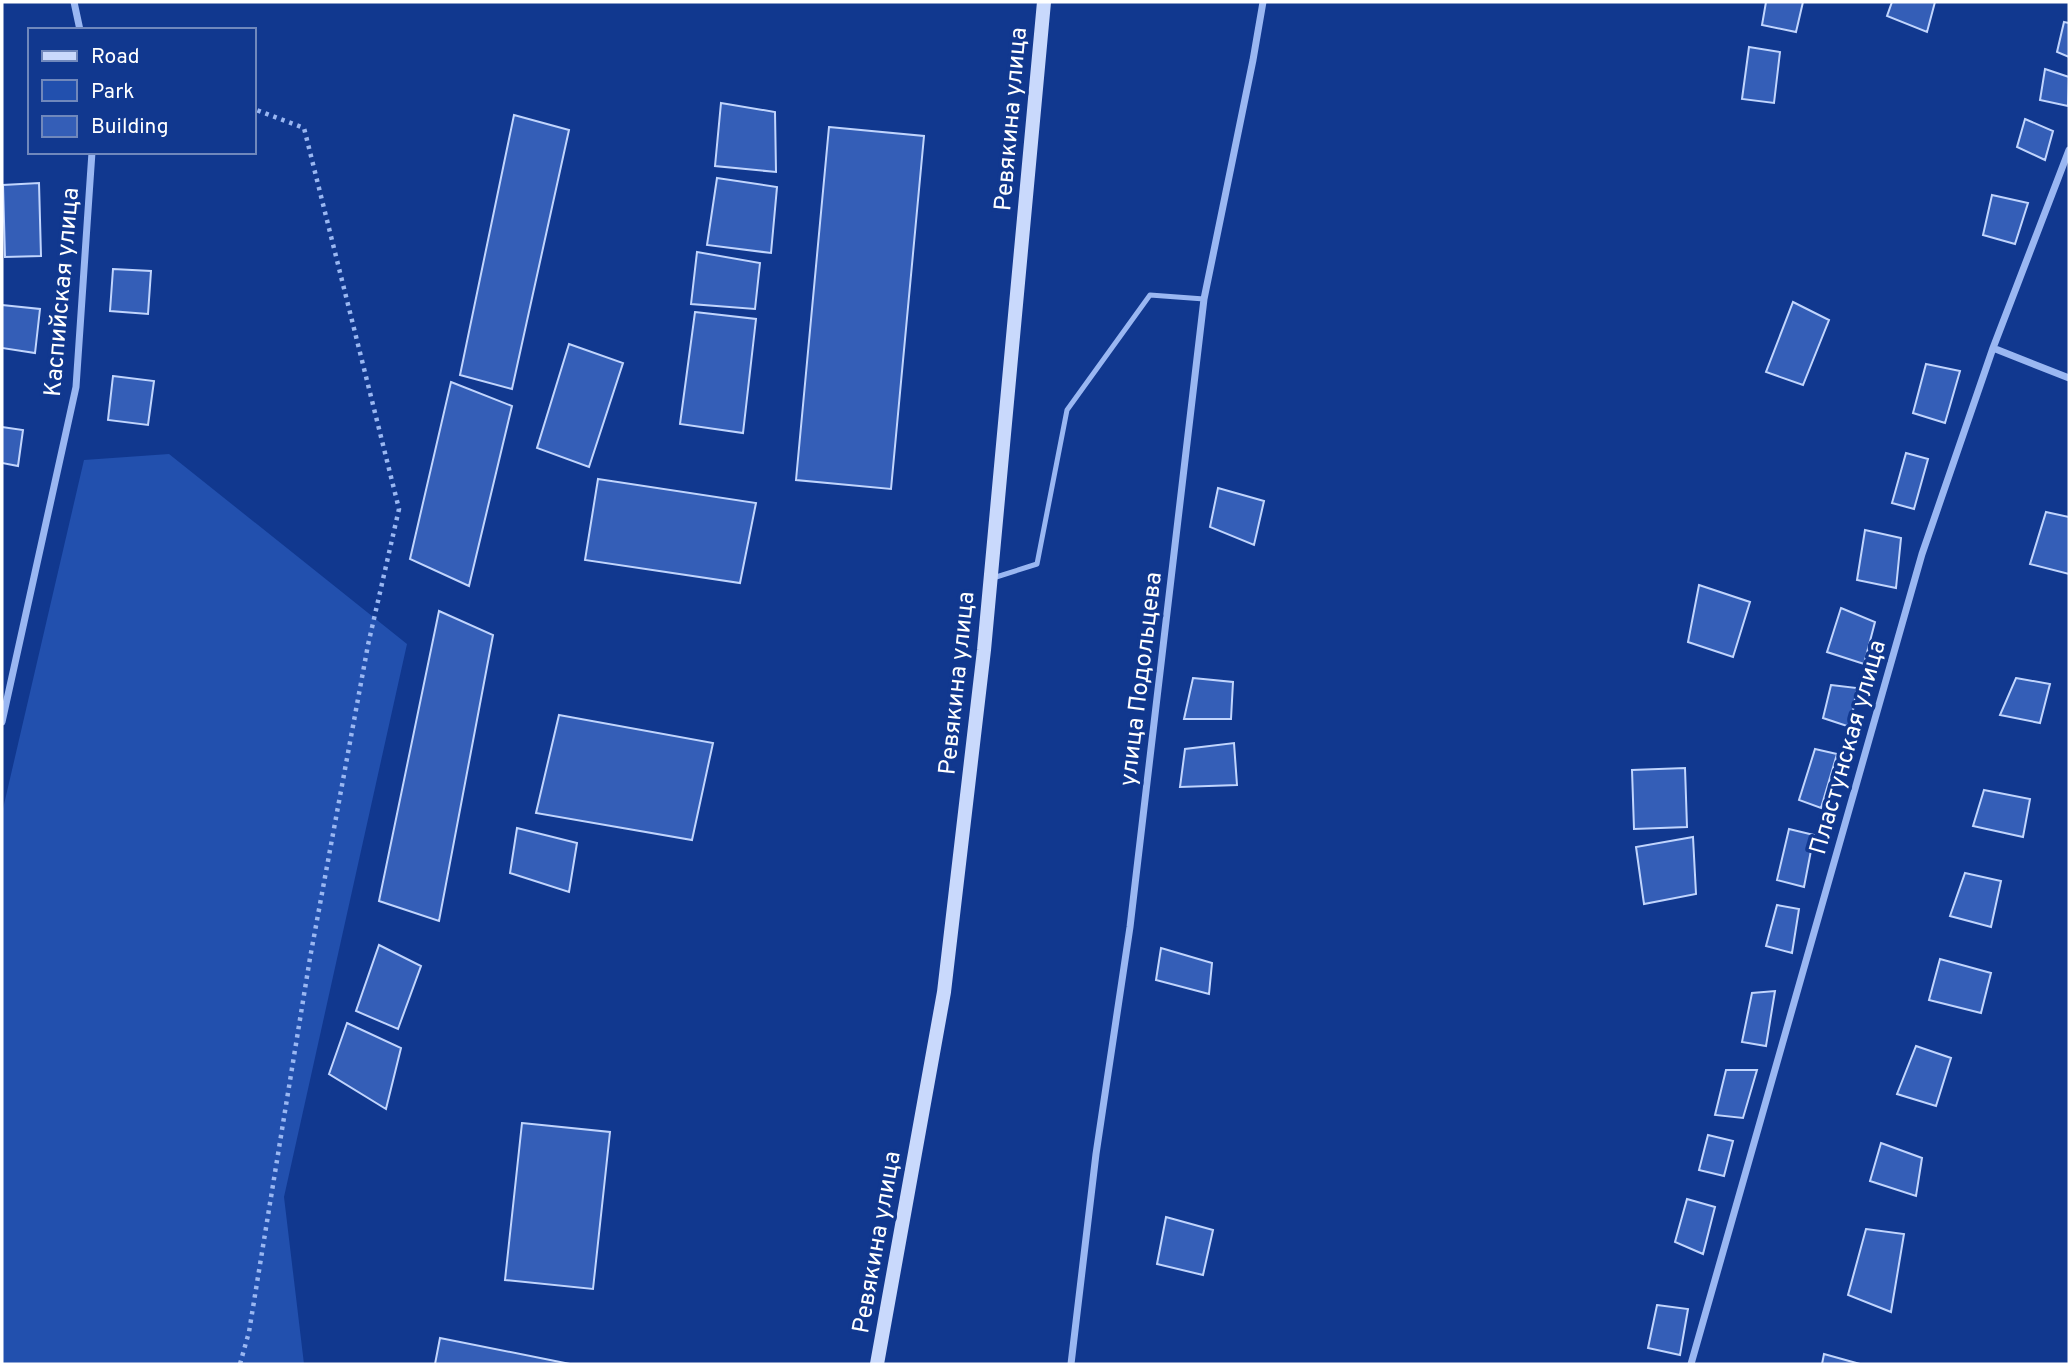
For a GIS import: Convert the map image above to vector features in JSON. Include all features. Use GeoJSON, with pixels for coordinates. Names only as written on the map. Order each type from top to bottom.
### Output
{"type":"FeatureCollection","features":[{"type":"Feature","properties":{"kind":"main road","name":"Ревякина улица"},"geometry":{"type":"LineString","coordinates":[[877,1364],[944,992],[990,579],[1044,2]]}},
{"type":"Feature","properties":{"kind":"street"},"geometry":{"type":"LineString","coordinates":[[74,2],[80,28]]}},
{"type":"Feature","properties":{"kind":"street","name":"улица Подольцева"},"geometry":{"type":"LineString","coordinates":[[1071,1364],[1096,1154],[1130,927],[1204,299],[1263,2]]}},
{"type":"Feature","properties":{"kind":"street","name":"Пластунская улица"},"geometry":{"type":"LineString","coordinates":[[1691,1364],[1922,554],[1993,348],[2069,150]]}},
{"type":"Feature","properties":{"kind":"street","name":"Каспийская улица"},"geometry":{"type":"LineString","coordinates":[[2,722],[76,387],[92,154]]}},
{"type":"Feature","properties":{"kind":"street"},"geometry":{"type":"LineString","coordinates":[[1993,348],[2069,378]]}},
{"type":"Feature","properties":{"kind":"lane"},"geometry":{"type":"LineString","coordinates":[[990,579],[1037,564],[1067,410],[1150,295],[1204,299]]}},
{"type":"Feature","properties":{"kind":"path"},"geometry":{"type":"LineString","coordinates":[[240,1364],[249,1332],[310,958],[365,659],[399,509],[304,128],[256,110]]}},
{"type":"Feature","properties":{"kind":"green space"},"geometry":{"type":"Polygon","coordinates":[[[169,454],[407,644],[284,1197],[304,1364],[2,1364],[2,813],[84,460],[169,454]]]}},
{"type":"Feature","properties":{"kind":"building"},"geometry":{"type":"Polygon","coordinates":[[[1766,2],[1803,2],[1796,32],[1762,25],[1766,2]]]}},
{"type":"Feature","properties":{"kind":"building"},"geometry":{"type":"Polygon","coordinates":[[[1892,2],[1935,2],[1927,32],[1887,16],[1892,2]]]}},
{"type":"Feature","properties":{"kind":"building"},"geometry":{"type":"Polygon","coordinates":[[[2064,22],[2069,23],[2069,57],[2057,52],[2064,22]]]}},
{"type":"Feature","properties":{"kind":"building"},"geometry":{"type":"Polygon","coordinates":[[[1749,47],[1780,52],[1774,103],[1742,99],[1749,47]]]}},
{"type":"Feature","properties":{"kind":"building"},"geometry":{"type":"Polygon","coordinates":[[[2045,69],[2069,77],[2068,106],[2040,100],[2045,69]]]}},
{"type":"Feature","properties":{"kind":"building"},"geometry":{"type":"Polygon","coordinates":[[[721,103],[775,112],[776,172],[715,166],[721,103]]]}},
{"type":"Feature","properties":{"kind":"building"},"geometry":{"type":"Polygon","coordinates":[[[514,115],[569,130],[512,389],[460,375],[514,115]]]}},
{"type":"Feature","properties":{"kind":"building"},"geometry":{"type":"Polygon","coordinates":[[[2025,119],[2053,131],[2045,160],[2017,147],[2025,119]]]}},
{"type":"Feature","properties":{"kind":"building"},"geometry":{"type":"Polygon","coordinates":[[[829,127],[924,136],[891,489],[796,480],[829,127]]]}},
{"type":"Feature","properties":{"kind":"building"},"geometry":{"type":"Polygon","coordinates":[[[717,178],[777,187],[771,253],[707,245],[717,178]]]}},
{"type":"Feature","properties":{"kind":"building"},"geometry":{"type":"Polygon","coordinates":[[[39,183],[41,256],[5,257],[3,185],[39,183]]]}},
{"type":"Feature","properties":{"kind":"building"},"geometry":{"type":"Polygon","coordinates":[[[1992,195],[2028,203],[2015,244],[1983,235],[1992,195]]]}},
{"type":"Feature","properties":{"kind":"building"},"geometry":{"type":"Polygon","coordinates":[[[697,252],[760,263],[755,309],[691,304],[697,252]]]}},
{"type":"Feature","properties":{"kind":"building"},"geometry":{"type":"Polygon","coordinates":[[[113,269],[151,271],[148,314],[110,311],[113,269]]]}},
{"type":"Feature","properties":{"kind":"building"},"geometry":{"type":"Polygon","coordinates":[[[1793,302],[1829,320],[1803,385],[1766,372],[1793,302]]]}},
{"type":"Feature","properties":{"kind":"building"},"geometry":{"type":"Polygon","coordinates":[[[2,305],[40,309],[35,353],[2,348],[2,305]]]}},
{"type":"Feature","properties":{"kind":"building"},"geometry":{"type":"Polygon","coordinates":[[[695,312],[756,319],[743,433],[680,424],[695,312]]]}},
{"type":"Feature","properties":{"kind":"building"},"geometry":{"type":"Polygon","coordinates":[[[569,344],[623,363],[589,467],[537,448],[569,344]]]}},
{"type":"Feature","properties":{"kind":"building"},"geometry":{"type":"Polygon","coordinates":[[[1926,364],[1960,371],[1945,423],[1913,413],[1926,364]]]}},
{"type":"Feature","properties":{"kind":"building"},"geometry":{"type":"Polygon","coordinates":[[[113,376],[154,381],[148,425],[108,420],[113,376]]]}},
{"type":"Feature","properties":{"kind":"building"},"geometry":{"type":"Polygon","coordinates":[[[451,382],[512,406],[469,586],[410,559],[451,382]]]}},
{"type":"Feature","properties":{"kind":"building"},"geometry":{"type":"Polygon","coordinates":[[[2,427],[23,430],[18,466],[2,463],[2,427]]]}},
{"type":"Feature","properties":{"kind":"building"},"geometry":{"type":"Polygon","coordinates":[[[1906,453],[1928,459],[1914,509],[1892,503],[1906,453]]]}},
{"type":"Feature","properties":{"kind":"building"},"geometry":{"type":"Polygon","coordinates":[[[598,479],[756,503],[740,583],[585,560],[598,479]]]}},
{"type":"Feature","properties":{"kind":"building"},"geometry":{"type":"Polygon","coordinates":[[[1218,488],[1264,501],[1254,545],[1210,527],[1218,488]]]}},
{"type":"Feature","properties":{"kind":"building"},"geometry":{"type":"Polygon","coordinates":[[[2046,512],[2069,517],[2069,574],[2030,564],[2046,512]]]}},
{"type":"Feature","properties":{"kind":"building"},"geometry":{"type":"Polygon","coordinates":[[[1865,530],[1901,538],[1896,588],[1857,580],[1865,530]]]}},
{"type":"Feature","properties":{"kind":"building"},"geometry":{"type":"Polygon","coordinates":[[[1699,585],[1750,602],[1733,657],[1688,642],[1699,585]]]}},
{"type":"Feature","properties":{"kind":"building"},"geometry":{"type":"Polygon","coordinates":[[[1841,608],[1875,622],[1864,664],[1827,652],[1841,608]]]}},
{"type":"Feature","properties":{"kind":"building"},"geometry":{"type":"Polygon","coordinates":[[[439,611],[493,635],[439,921],[379,901],[439,611]]]}},
{"type":"Feature","properties":{"kind":"building"},"geometry":{"type":"Polygon","coordinates":[[[1193,678],[1233,682],[1231,719],[1184,719],[1193,678]]]}},
{"type":"Feature","properties":{"kind":"building"},"geometry":{"type":"Polygon","coordinates":[[[2016,678],[2050,684],[2040,723],[2000,715],[2016,678]]]}},
{"type":"Feature","properties":{"kind":"building"},"geometry":{"type":"Polygon","coordinates":[[[1831,685],[1857,688],[1850,727],[1823,718],[1831,685]]]}},
{"type":"Feature","properties":{"kind":"building"},"geometry":{"type":"Polygon","coordinates":[[[559,715],[713,743],[692,840],[536,813],[559,715]]]}},
{"type":"Feature","properties":{"kind":"building"},"geometry":{"type":"Polygon","coordinates":[[[1234,743],[1237,785],[1180,787],[1185,749],[1234,743]]]}},
{"type":"Feature","properties":{"kind":"building"},"geometry":{"type":"Polygon","coordinates":[[[1815,749],[1837,754],[1821,808],[1799,800],[1815,749]]]}},
{"type":"Feature","properties":{"kind":"building"},"geometry":{"type":"Polygon","coordinates":[[[1685,768],[1687,827],[1634,829],[1632,770],[1685,768]]]}},
{"type":"Feature","properties":{"kind":"building"},"geometry":{"type":"Polygon","coordinates":[[[1984,790],[2030,799],[2023,837],[1973,826],[1984,790]]]}},
{"type":"Feature","properties":{"kind":"building"},"geometry":{"type":"Polygon","coordinates":[[[517,828],[577,843],[569,892],[510,873],[517,828]]]}},
{"type":"Feature","properties":{"kind":"building"},"geometry":{"type":"Polygon","coordinates":[[[1789,829],[1814,835],[1804,887],[1777,880],[1789,829]]]}},
{"type":"Feature","properties":{"kind":"building"},"geometry":{"type":"Polygon","coordinates":[[[1693,837],[1696,894],[1644,904],[1636,847],[1693,837]]]}},
{"type":"Feature","properties":{"kind":"building"},"geometry":{"type":"Polygon","coordinates":[[[1965,873],[2001,881],[1991,927],[1950,916],[1965,873]]]}},
{"type":"Feature","properties":{"kind":"building"},"geometry":{"type":"Polygon","coordinates":[[[1777,905],[1799,909],[1792,953],[1766,946],[1777,905]]]}},
{"type":"Feature","properties":{"kind":"building"},"geometry":{"type":"Polygon","coordinates":[[[379,945],[421,966],[398,1029],[356,1011],[379,945]]]}},
{"type":"Feature","properties":{"kind":"building"},"geometry":{"type":"Polygon","coordinates":[[[1161,948],[1212,963],[1209,994],[1156,980],[1161,948]]]}},
{"type":"Feature","properties":{"kind":"building"},"geometry":{"type":"Polygon","coordinates":[[[1940,959],[1991,973],[1981,1013],[1929,1000],[1940,959]]]}},
{"type":"Feature","properties":{"kind":"building"},"geometry":{"type":"Polygon","coordinates":[[[1775,991],[1766,1046],[1742,1042],[1752,993],[1775,991]]]}},
{"type":"Feature","properties":{"kind":"building"},"geometry":{"type":"Polygon","coordinates":[[[347,1023],[401,1048],[386,1109],[329,1074],[347,1023]]]}},
{"type":"Feature","properties":{"kind":"building"},"geometry":{"type":"Polygon","coordinates":[[[1916,1046],[1951,1058],[1936,1106],[1897,1094],[1916,1046]]]}},
{"type":"Feature","properties":{"kind":"building"},"geometry":{"type":"Polygon","coordinates":[[[1726,1070],[1757,1070],[1743,1118],[1715,1115],[1726,1070]]]}},
{"type":"Feature","properties":{"kind":"building"},"geometry":{"type":"Polygon","coordinates":[[[522,1123],[610,1132],[593,1289],[505,1280],[522,1123]]]}},
{"type":"Feature","properties":{"kind":"building"},"geometry":{"type":"Polygon","coordinates":[[[1708,1135],[1733,1141],[1724,1176],[1699,1170],[1708,1135]]]}},
{"type":"Feature","properties":{"kind":"building"},"geometry":{"type":"Polygon","coordinates":[[[1881,1143],[1922,1158],[1916,1196],[1870,1181],[1881,1143]]]}},
{"type":"Feature","properties":{"kind":"building"},"geometry":{"type":"Polygon","coordinates":[[[1687,1199],[1715,1207],[1703,1254],[1675,1242],[1687,1199]]]}},
{"type":"Feature","properties":{"kind":"building"},"geometry":{"type":"Polygon","coordinates":[[[1166,1217],[1213,1230],[1203,1275],[1157,1264],[1166,1217]]]}},
{"type":"Feature","properties":{"kind":"building"},"geometry":{"type":"Polygon","coordinates":[[[1866,1229],[1904,1234],[1891,1312],[1848,1295],[1866,1229]]]}},
{"type":"Feature","properties":{"kind":"building"},"geometry":{"type":"Polygon","coordinates":[[[1657,1305],[1688,1309],[1680,1355],[1648,1348],[1657,1305]]]}},
{"type":"Feature","properties":{"kind":"building"},"geometry":{"type":"Polygon","coordinates":[[[440,1338],[570,1364],[435,1364],[440,1338]]]}},
{"type":"Feature","properties":{"kind":"building"},"geometry":{"type":"Polygon","coordinates":[[[1824,1354],[1860,1364],[1822,1364],[1824,1354]]]}}]}
